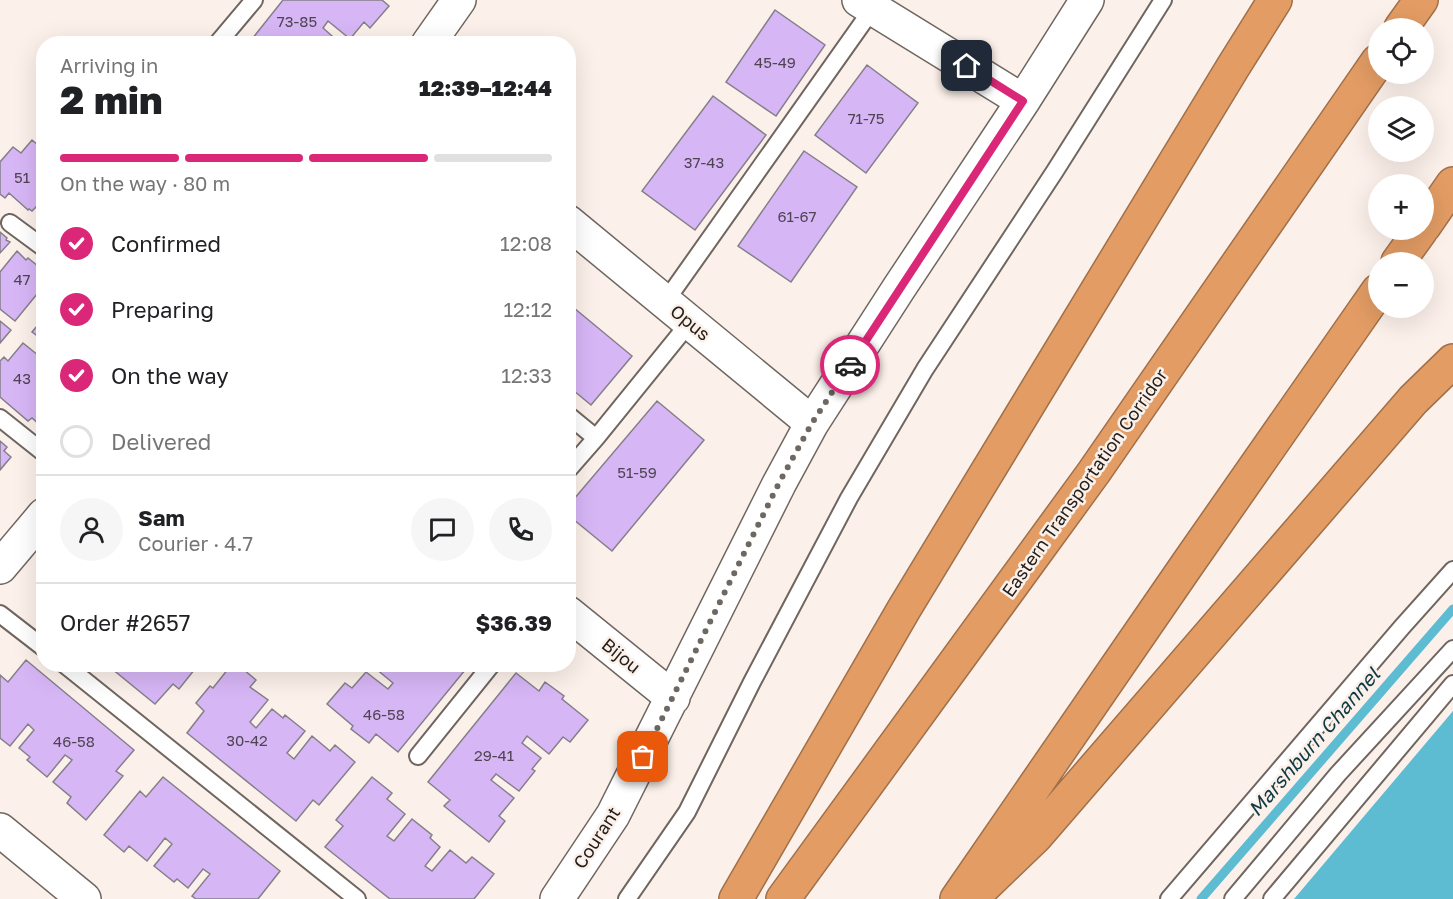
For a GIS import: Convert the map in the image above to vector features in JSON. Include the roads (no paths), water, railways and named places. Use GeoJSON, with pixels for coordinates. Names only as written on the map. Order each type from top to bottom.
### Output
{"type":"FeatureCollection","features":[{"type":"Feature","properties":{"kind":"highway"},"geometry":{"type":"LineString","coordinates":[[736,899],[904,609],[1275,0]]}},
{"type":"Feature","properties":{"kind":"highway"},"geometry":{"type":"LineString","coordinates":[[1408,18],[1420,0]]}},
{"type":"Feature","properties":{"kind":"highway","name":"Eastern Transportation Corridor"},"geometry":{"type":"LineString","coordinates":[[783,899],[1095,472],[1368,76]]}},
{"type":"Feature","properties":{"kind":"highway"},"geometry":{"type":"LineString","coordinates":[[1434,211],[1453,184]]}},
{"type":"Feature","properties":{"kind":"highway"},"geometry":{"type":"LineString","coordinates":[[957,899],[1368,305]]}},
{"type":"Feature","properties":{"kind":"highway"},"geometry":{"type":"LineString","coordinates":[[971,899],[1036,836],[1413,400],[1453,361]]}},
{"type":"Feature","properties":{"kind":"street"},"geometry":{"type":"LineString","coordinates":[[434,36],[459,0]]}},
{"type":"Feature","properties":{"kind":"street","name":"Courant"},"geometry":{"type":"LineString","coordinates":[[557,899],[613,815],[779,483],[812,423],[1087,0]]}},
{"type":"Feature","properties":{"kind":"street"},"geometry":{"type":"LineString","coordinates":[[870,3],[1023,101]]}},
{"type":"Feature","properties":{"kind":"street","name":"Opus"},"geometry":{"type":"LineString","coordinates":[[576,229],[812,423]]}},
{"type":"Feature","properties":{"kind":"street"},"geometry":{"type":"LineString","coordinates":[[0,567],[36,524]]}},
{"type":"Feature","properties":{"kind":"street","name":"Bijou"},"geometry":{"type":"LineString","coordinates":[[576,619],[673,698]]}},
{"type":"Feature","properties":{"kind":"street"},"geometry":{"type":"LineString","coordinates":[[0,830],[84,899]]}},
{"type":"Feature","properties":{"kind":"lane"},"geometry":{"type":"LineString","coordinates":[[224,36],[254,0]]}},
{"type":"Feature","properties":{"kind":"lane"},"geometry":{"type":"LineString","coordinates":[[627,899],[687,812],[752,682],[849,498],[919,379],[1163,0]]}},
{"type":"Feature","properties":{"kind":"lane"},"geometry":{"type":"LineString","coordinates":[[665,302],[870,3]]}},
{"type":"Feature","properties":{"kind":"lane"},"geometry":{"type":"LineString","coordinates":[[10,223],[36,242]]}},
{"type":"Feature","properties":{"kind":"lane"},"geometry":{"type":"LineString","coordinates":[[576,461],[690,322]]}},
{"type":"Feature","properties":{"kind":"lane"},"geometry":{"type":"LineString","coordinates":[[0,418],[36,447]]}},
{"type":"Feature","properties":{"kind":"lane"},"geometry":{"type":"LineString","coordinates":[[576,422],[596,438]]}},
{"type":"Feature","properties":{"kind":"lane"},"geometry":{"type":"LineString","coordinates":[[1169,899],[1453,570]]}},
{"type":"Feature","properties":{"kind":"lane"},"geometry":{"type":"LineString","coordinates":[[0,614],[36,642]]}},
{"type":"Feature","properties":{"kind":"lane"},"geometry":{"type":"LineString","coordinates":[[1233,899],[1338,774],[1453,649]]}},
{"type":"Feature","properties":{"kind":"lane"},"geometry":{"type":"LineString","coordinates":[[74,672],[357,899]]}},
{"type":"Feature","properties":{"kind":"lane"},"geometry":{"type":"LineString","coordinates":[[418,756],[486,672]]}},
{"type":"Feature","properties":{"kind":"lane"},"geometry":{"type":"LineString","coordinates":[[1272,899],[1453,684]]}},
{"type":"Feature","properties":{"kind":"water"},"geometry":{"type":"Polygon","coordinates":[[[1453,711],[1453,899],[1294,899],[1453,711]]]}},
{"type":"Feature","properties":{"kind":"waterway","name":"Marshburn Channel"},"geometry":{"type":"LineString","coordinates":[[1201,899],[1453,609]]}}]}
